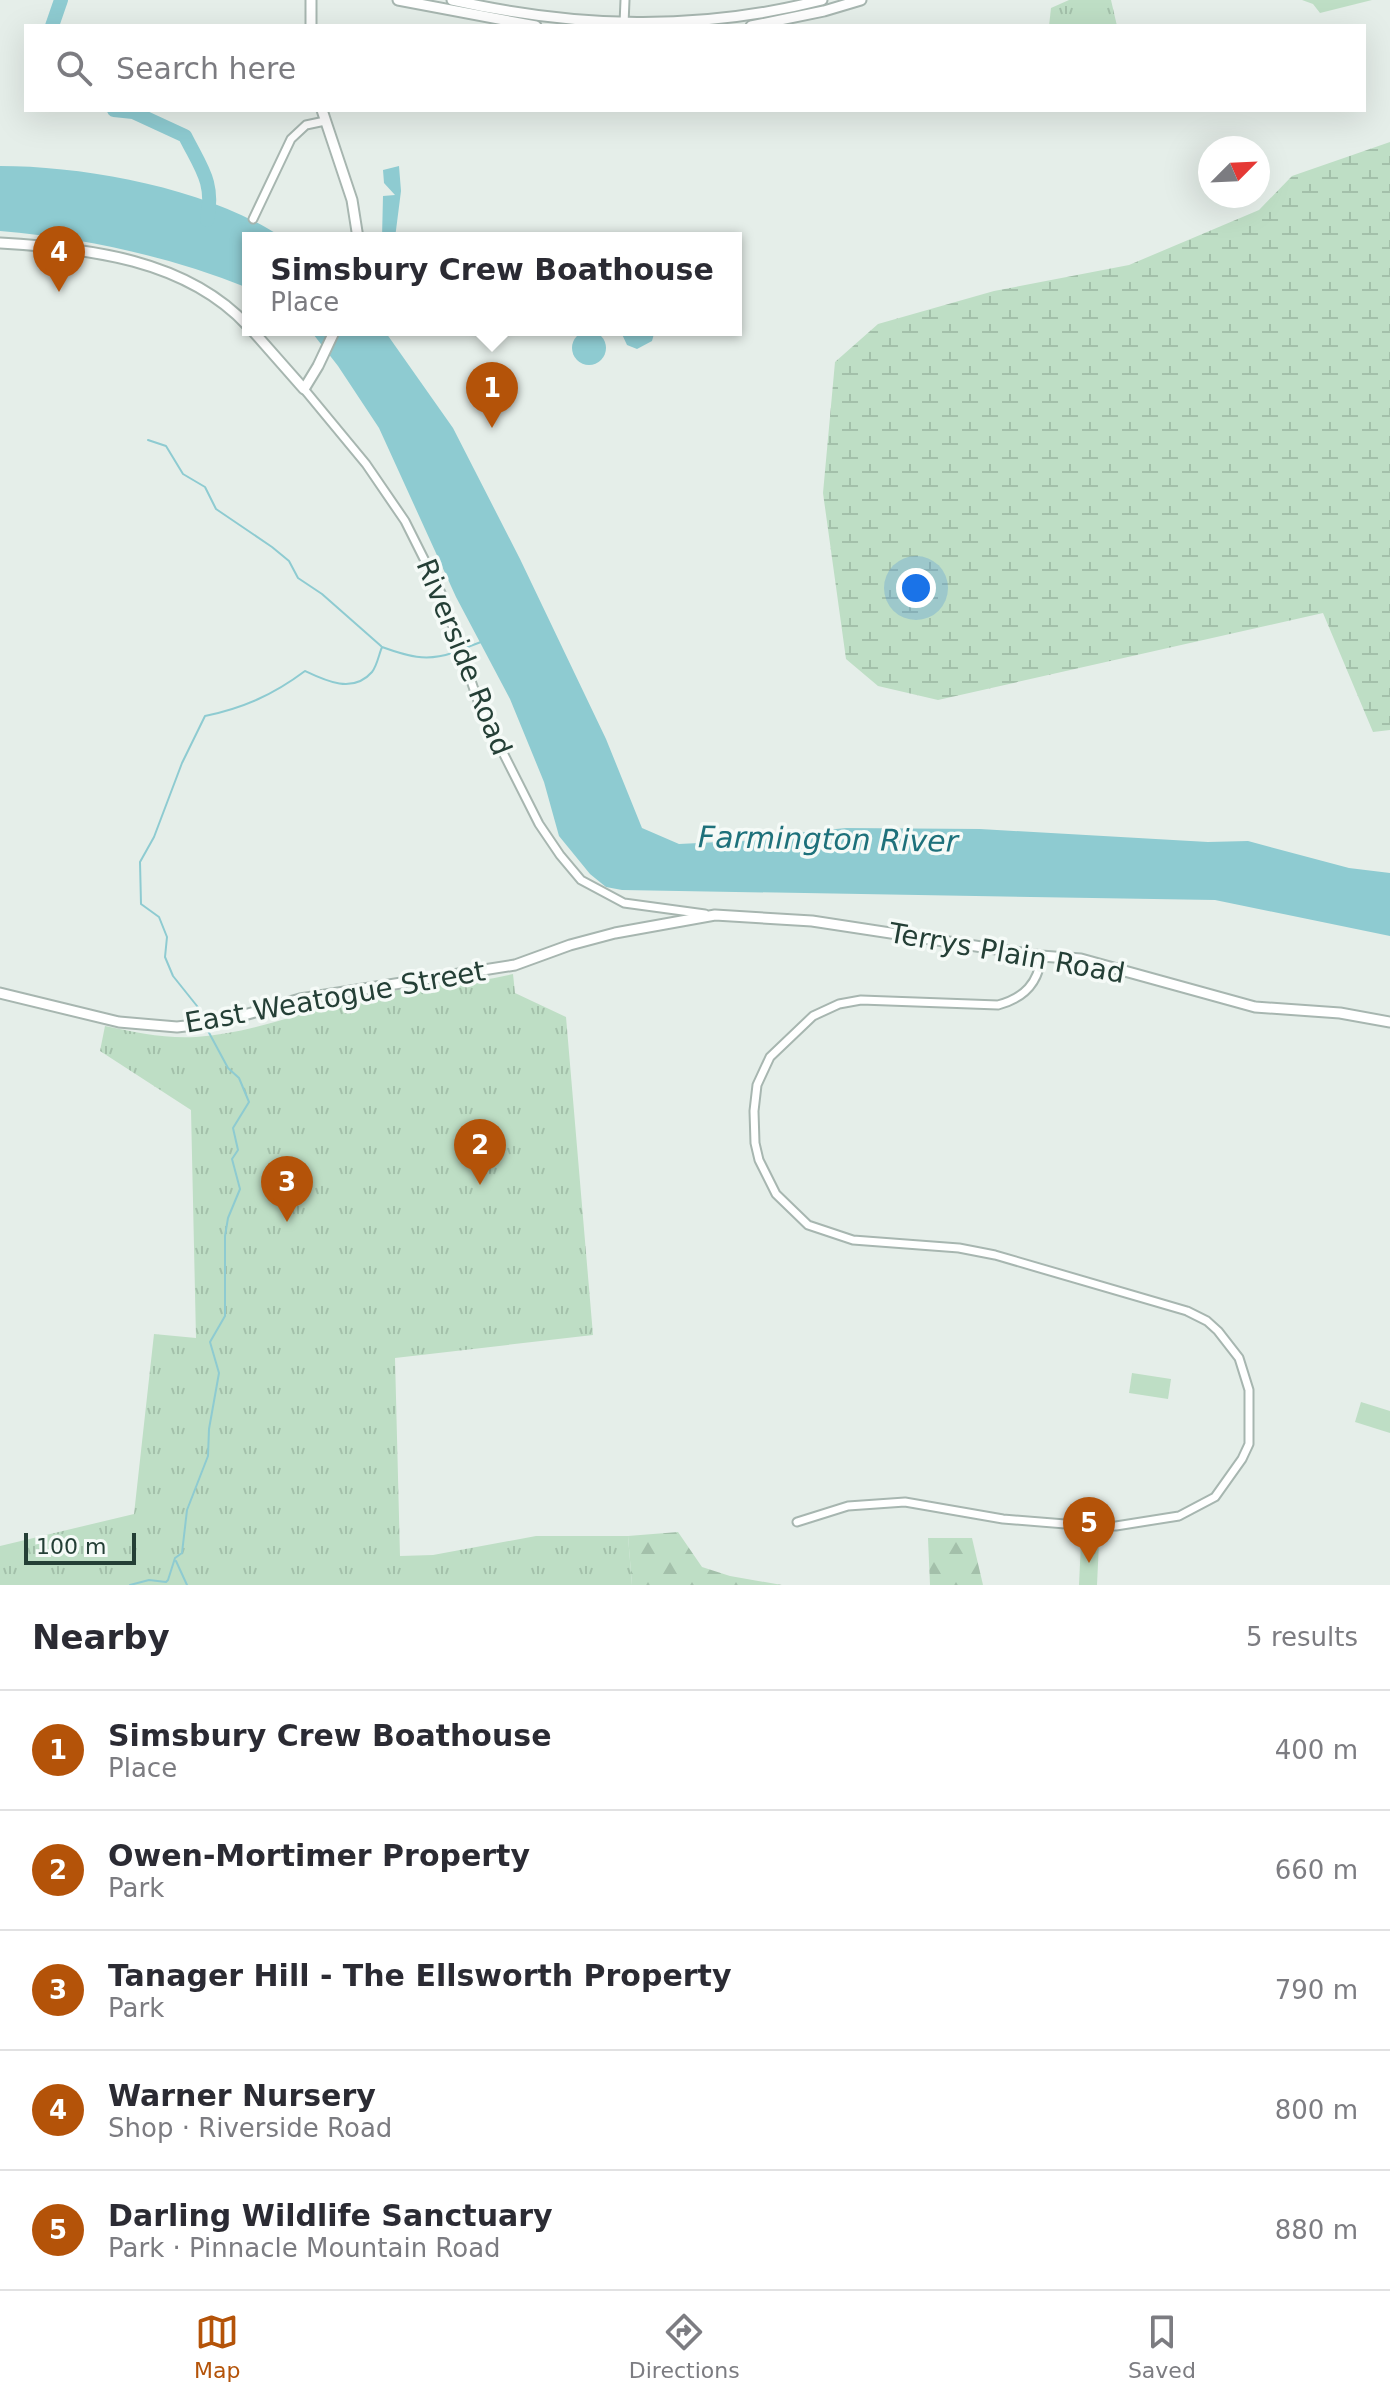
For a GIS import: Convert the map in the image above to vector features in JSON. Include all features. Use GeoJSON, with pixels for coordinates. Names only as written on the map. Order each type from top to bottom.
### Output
{"type":"FeatureCollection","features":[{"type":"Feature","properties":{"kind":"street"},"geometry":{"type":"LineString","coordinates":[[311,0],[311,24]]}},
{"type":"Feature","properties":{"kind":"street"},"geometry":{"type":"LineString","coordinates":[[398,0],[525,24]]}},
{"type":"Feature","properties":{"kind":"street"},"geometry":{"type":"LineString","coordinates":[[452,0],[533,16],[624,24],[715,19],[861,0]]}},
{"type":"Feature","properties":{"kind":"street"},"geometry":{"type":"LineString","coordinates":[[624,24],[625,0]]}},
{"type":"Feature","properties":{"kind":"street"},"geometry":{"type":"LineString","coordinates":[[756,24],[822,0]]}},
{"type":"Feature","properties":{"kind":"street"},"geometry":{"type":"LineString","coordinates":[[323,112],[352,200],[357,232]]}},
{"type":"Feature","properties":{"kind":"street"},"geometry":{"type":"LineString","coordinates":[[253,219],[291,139],[306,125],[325,121]]}},
{"type":"Feature","properties":{"kind":"street","name":"Riverside Road"},"geometry":{"type":"LineString","coordinates":[[0,243],[101,254],[159,269],[204,289],[242,320]]}},
{"type":"Feature","properties":{"kind":"street","name":"Riverside Road"},"geometry":{"type":"LineString","coordinates":[[257,336],[366,464],[405,521],[441,593],[480,707],[539,824],[560,855],[581,880],[624,903],[715,915]]}},
{"type":"Feature","properties":{"kind":"street"},"geometry":{"type":"LineString","coordinates":[[304,389],[332,336]]}},
{"type":"Feature","properties":{"kind":"street","name":"Terrys Plain Road"},"geometry":{"type":"LineString","coordinates":[[715,915],[812,921],[1041,956],[1081,959],[1255,1007],[1340,1013],[1390,1022]]}},
{"type":"Feature","properties":{"kind":"street","name":"East Weatogue Street"},"geometry":{"type":"LineString","coordinates":[[0,993],[119,1022],[177,1027],[220,1022],[300,999],[515,965],[615,933],[715,915]]}},
{"type":"Feature","properties":{"kind":"street"},"geometry":{"type":"LineString","coordinates":[[797,1522],[848,1506],[905,1502],[1003,1519],[1063,1525],[1116,1526],[1179,1516],[1215,1497],[1249,1444],[1250,1407],[1245,1372],[1231,1347],[1207,1321],[1168,1304],[995,1255],[959,1248],[853,1240],[808,1225],[776,1194],[759,1160],[754,1129],[757,1085],[770,1057],[813,1016],[839,1004],[861,1000],[998,1005],[1010,1002],[1031,987],[1038,977],[1041,956]]}},
{"type":"Feature","properties":{"kind":"green space"},"geometry":{"type":"Polygon","coordinates":[[[1069,0],[1111,0],[1117,24],[1049,24],[1051,8],[1069,0]]]}},
{"type":"Feature","properties":{"kind":"green space"},"geometry":{"type":"Polygon","coordinates":[[[1302,0],[1372,0],[1320,13],[1313,4],[1302,0]]]}},
{"type":"Feature","properties":{"kind":"green space"},"geometry":{"type":"Polygon","coordinates":[[[1390,142],[1390,730],[1373,732],[1323,613],[938,700],[878,686],[846,659],[823,493],[835,362],[878,324],[994,291],[1129,265],[1261,208],[1270,208],[1270,199],[1292,176],[1390,142]]]}},
{"type":"Feature","properties":{"kind":"green space"},"geometry":{"type":"Polygon","coordinates":[[[513,974],[515,993],[566,1017],[593,1335],[395,1358],[400,1556],[433,1555],[536,1536],[628,1536],[632,1585],[0,1585],[0,1546],[134,1514],[154,1334],[196,1338],[191,1110],[100,1051],[105,1026],[173,1037],[219,1035],[374,994],[513,974]]]}},
{"type":"Feature","properties":{"kind":"green space"},"geometry":{"type":"Polygon","coordinates":[[[1132,1373],[1171,1379],[1168,1399],[1129,1393],[1132,1373]]]}},
{"type":"Feature","properties":{"kind":"green space"},"geometry":{"type":"Polygon","coordinates":[[[1361,1402],[1390,1411],[1390,1433],[1355,1422],[1361,1402]]]}},
{"type":"Feature","properties":{"kind":"green space"},"geometry":{"type":"Polygon","coordinates":[[[678,1532],[702,1567],[730,1576],[782,1585],[632,1585],[628,1536],[678,1532]]]}},
{"type":"Feature","properties":{"kind":"green space"},"geometry":{"type":"Polygon","coordinates":[[[928,1538],[972,1538],[983,1585],[930,1585],[928,1538]]]}},
{"type":"Feature","properties":{"kind":"green space"},"geometry":{"type":"Polygon","coordinates":[[[1081,1541],[1099,1542],[1097,1585],[1079,1585],[1081,1541]]]}},
{"type":"Feature","properties":{"kind":"water"},"geometry":{"type":"Polygon","coordinates":[[[0,166],[71,170],[147,184],[220,206],[272,232],[242,232],[242,286],[126,250],[63,238],[0,231],[0,166]]]}},
{"type":"Feature","properties":{"kind":"water"},"geometry":{"type":"Polygon","coordinates":[[[399,166],[401,191],[396,232],[382,232],[383,196],[395,195],[384,183],[383,170],[399,166]]]}},
{"type":"Feature","properties":{"kind":"water","name":"Farmington River"},"geometry":{"type":"Polygon","coordinates":[[[315,336],[388,336],[453,428],[606,739],[642,828],[679,844],[760,840],[846,828],[980,829],[1208,842],[1248,841],[1349,868],[1390,873],[1390,936],[1215,900],[622,890],[606,887],[590,874],[559,836],[544,782],[510,699],[456,597],[379,428],[315,336]]]}},
{"type":"Feature","properties":{"kind":"water"},"geometry":{"type":"Polygon","coordinates":[[[577,336],[601,336],[605,341],[605,355],[596,364],[582,364],[573,355],[573,341],[577,336]]]}},
{"type":"Feature","properties":{"kind":"water"},"geometry":{"type":"Polygon","coordinates":[[[623,336],[653,336],[652,341],[637,349],[627,345],[623,336]]]}},
{"type":"Feature","properties":{"kind":"waterway"},"geometry":{"type":"LineString","coordinates":[[53,24],[61,0]]}},
{"type":"Feature","properties":{"kind":"waterway"},"geometry":{"type":"LineString","coordinates":[[133,112],[185,136],[208,186],[207,220]]}},
{"type":"Feature","properties":{"kind":"waterway"},"geometry":{"type":"LineString","coordinates":[[148,440],[166,446],[183,474],[205,487],[216,509],[289,561],[298,578],[322,594],[381,646]]}},
{"type":"Feature","properties":{"kind":"waterway"},"geometry":{"type":"LineString","coordinates":[[465,648],[481,642]]}},
{"type":"Feature","properties":{"kind":"waterway"},"geometry":{"type":"LineString","coordinates":[[203,1018],[201,1011],[173,976],[165,957],[167,937],[159,917],[141,904],[140,862],[154,837],[182,763],[205,716],[257,700],[305,671],[339,684],[356,683],[372,672],[382,647],[417,657],[452,653]]}},
{"type":"Feature","properties":{"kind":"waterway"},"geometry":{"type":"LineString","coordinates":[[130,1585],[149,1580],[168,1580],[175,1558],[182,1553],[187,1510],[208,1456],[209,1429],[219,1373],[210,1342],[225,1316],[225,1236],[228,1218],[240,1189],[232,1159],[238,1150],[233,1128],[249,1102],[239,1078],[228,1068],[207,1029]]}},
{"type":"Feature","properties":{"kind":"waterway"},"geometry":{"type":"LineString","coordinates":[[176,1561],[187,1585]]}},
{"type":"Feature","properties":{"kind":"place","name":"Warner Nursery"},"geometry":{"type":"Point","coordinates":[59,292]}},
{"type":"Feature","properties":{"kind":"place","name":"Simsbury Crew Boathouse"},"geometry":{"type":"Point","coordinates":[492,428]}},
{"type":"Feature","properties":{"kind":"place","name":"Owen-Mortimer Property"},"geometry":{"type":"Point","coordinates":[480,1185]}},
{"type":"Feature","properties":{"kind":"place","name":"Tanager Hill - The Ellsworth Property"},"geometry":{"type":"Point","coordinates":[287,1222]}},
{"type":"Feature","properties":{"kind":"place","name":"Darling Wildlife Sanctuary"},"geometry":{"type":"Point","coordinates":[1089,1563]}}]}
